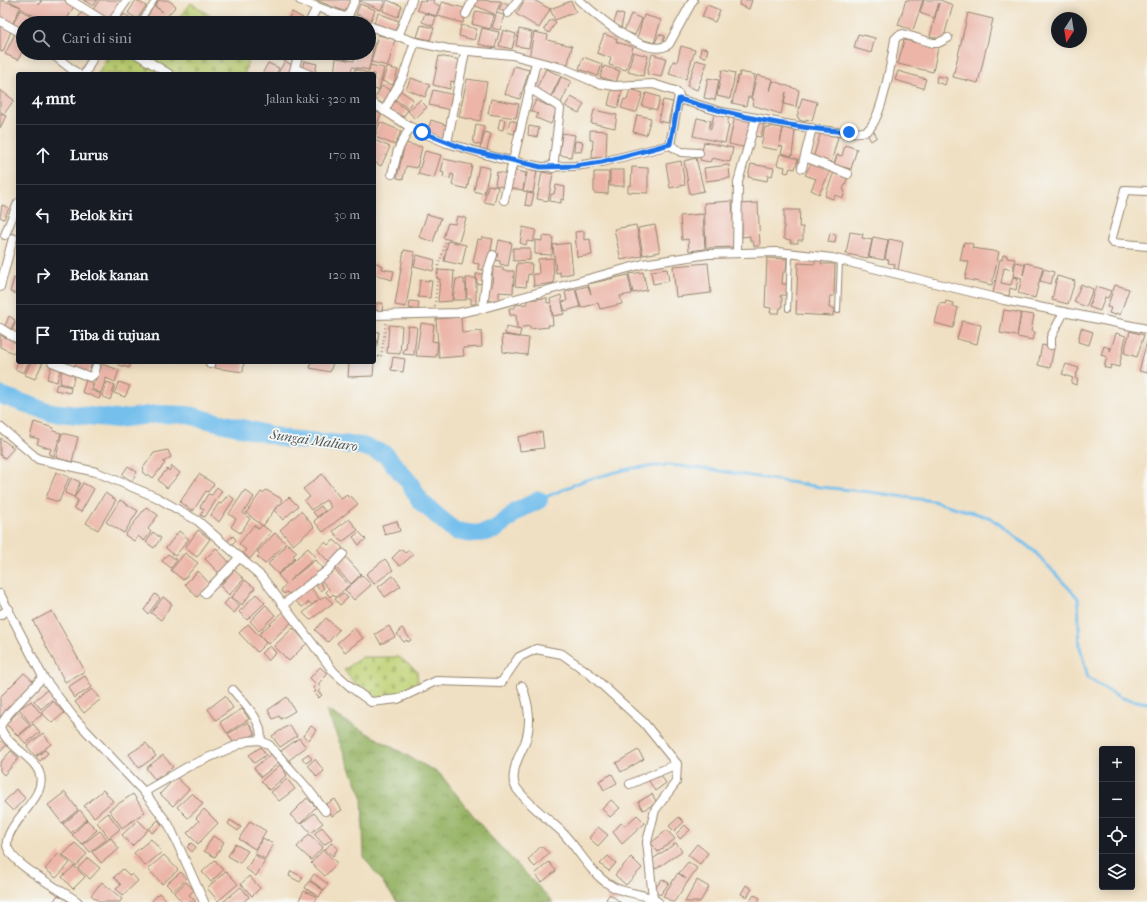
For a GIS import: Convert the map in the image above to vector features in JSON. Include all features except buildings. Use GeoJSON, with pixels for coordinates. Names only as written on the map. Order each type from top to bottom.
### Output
{"type":"FeatureCollection","features":[{"type":"Feature","properties":{"kind":"street"},"geometry":{"type":"LineString","coordinates":[[70,0],[96,16]]}},
{"type":"Feature","properties":{"kind":"street"},"geometry":{"type":"LineString","coordinates":[[116,16],[127,0]]}},
{"type":"Feature","properties":{"kind":"street"},"geometry":{"type":"LineString","coordinates":[[300,0],[342,16]]}},
{"type":"Feature","properties":{"kind":"street"},"geometry":{"type":"LineString","coordinates":[[348,16],[355,0]]}},
{"type":"Feature","properties":{"kind":"street"},"geometry":{"type":"LineString","coordinates":[[398,37],[412,0]]}},
{"type":"Feature","properties":{"kind":"street"},"geometry":{"type":"LineString","coordinates":[[466,14],[473,0]]}},
{"type":"Feature","properties":{"kind":"street"},"geometry":{"type":"LineString","coordinates":[[508,13],[518,0]]}},
{"type":"Feature","properties":{"kind":"street"},"geometry":{"type":"LineString","coordinates":[[579,0],[604,21],[645,46],[655,49],[664,48],[669,44],[693,0]]}},
{"type":"Feature","properties":{"kind":"street"},"geometry":{"type":"LineString","coordinates":[[312,16],[317,7]]}},
{"type":"Feature","properties":{"kind":"street"},"geometry":{"type":"LineString","coordinates":[[0,21],[16,30]]}},
{"type":"Feature","properties":{"kind":"street"},"geometry":{"type":"LineString","coordinates":[[376,29],[415,42],[466,52],[512,55],[562,68],[597,83],[615,86],[653,84],[668,88],[675,91],[679,95],[670,144]]}},
{"type":"Feature","properties":{"kind":"street"},"geometry":{"type":"LineString","coordinates":[[679,99],[722,112],[812,128],[860,133],[867,130],[872,125],[879,109],[895,39],[903,34],[933,43],[948,38]]}},
{"type":"Feature","properties":{"kind":"street"},"geometry":{"type":"LineString","coordinates":[[384,111],[403,77],[415,42]]}},
{"type":"Feature","properties":{"kind":"street"},"geometry":{"type":"LineString","coordinates":[[447,143],[466,52]]}},
{"type":"Feature","properties":{"kind":"street"},"geometry":{"type":"LineString","coordinates":[[60,60],[75,72]]}},
{"type":"Feature","properties":{"kind":"street"},"geometry":{"type":"LineString","coordinates":[[86,72],[92,60]]}},
{"type":"Feature","properties":{"kind":"street"},"geometry":{"type":"LineString","coordinates":[[146,60],[166,72]]}},
{"type":"Feature","properties":{"kind":"street"},"geometry":{"type":"LineString","coordinates":[[294,72],[297,60]]}},
{"type":"Feature","properties":{"kind":"street"},"geometry":{"type":"LineString","coordinates":[[504,200],[536,62]]}},
{"type":"Feature","properties":{"kind":"street"},"geometry":{"type":"LineString","coordinates":[[529,88],[558,106],[560,109],[552,168]]}},
{"type":"Feature","properties":{"kind":"street"},"geometry":{"type":"LineString","coordinates":[[376,105],[410,127],[447,143],[514,162],[541,167],[552,168],[602,162],[670,144]]}},
{"type":"Feature","properties":{"kind":"street"},"geometry":{"type":"LineString","coordinates":[[737,253],[738,182],[756,118]]}},
{"type":"Feature","properties":{"kind":"street"},"geometry":{"type":"LineString","coordinates":[[392,174],[398,150],[410,127]]}},
{"type":"Feature","properties":{"kind":"street"},"geometry":{"type":"LineString","coordinates":[[802,168],[812,128]]}},
{"type":"Feature","properties":{"kind":"street"},"geometry":{"type":"LineString","coordinates":[[670,144],[681,152],[699,153]]}},
{"type":"Feature","properties":{"kind":"street"},"geometry":{"type":"LineString","coordinates":[[805,157],[848,174]]}},
{"type":"Feature","properties":{"kind":"street"},"geometry":{"type":"LineString","coordinates":[[1147,191],[1125,190],[1111,241],[1113,243],[1147,246]]}},
{"type":"Feature","properties":{"kind":"street"},"geometry":{"type":"LineString","coordinates":[[0,286],[9,236],[16,211]]}},
{"type":"Feature","properties":{"kind":"street"},"geometry":{"type":"LineString","coordinates":[[376,315],[458,313],[483,308],[643,264],[708,254],[737,253],[790,254],[840,260],[996,298],[1147,329]]}},
{"type":"Feature","properties":{"kind":"street"},"geometry":{"type":"LineString","coordinates":[[483,308],[488,273],[493,255]]}},
{"type":"Feature","properties":{"kind":"street"},"geometry":{"type":"LineString","coordinates":[[1051,345],[1051,337],[1064,312]]}},
{"type":"Feature","properties":{"kind":"street"},"geometry":{"type":"LineString","coordinates":[[0,328],[16,338]]}},
{"type":"Feature","properties":{"kind":"street"},"geometry":{"type":"LineString","coordinates":[[57,364],[90,377],[94,374],[96,367]]}},
{"type":"Feature","properties":{"kind":"street"},"geometry":{"type":"LineString","coordinates":[[0,427],[38,459],[96,472],[156,497],[198,521],[262,577],[284,604],[334,672],[371,702],[398,699],[436,681],[501,683],[519,657],[536,650],[562,654],[590,674],[644,723],[677,764],[676,782],[655,810],[647,842],[656,900],[620,891],[599,878],[570,842],[532,806],[516,787],[514,774],[528,729],[529,712],[522,686]]}},
{"type":"Feature","properties":{"kind":"street"},"geometry":{"type":"LineString","coordinates":[[284,604],[323,574],[343,554]]}},
{"type":"Feature","properties":{"kind":"street"},"geometry":{"type":"LineString","coordinates":[[205,593],[240,558]]}},
{"type":"Feature","properties":{"kind":"street"},"geometry":{"type":"LineString","coordinates":[[0,594],[43,677],[75,719],[144,792],[169,825],[204,902]]}},
{"type":"Feature","properties":{"kind":"street"},"geometry":{"type":"LineString","coordinates":[[0,615],[9,609]]}},
{"type":"Feature","properties":{"kind":"street"},"geometry":{"type":"LineString","coordinates":[[43,677],[9,713],[0,726],[4,735],[38,769],[41,780],[39,792],[17,819],[9,833],[7,849],[10,854],[27,869],[78,902]]}},
{"type":"Feature","properties":{"kind":"street"},"geometry":{"type":"LineString","coordinates":[[233,690],[260,726],[262,734],[260,740]]}},
{"type":"Feature","properties":{"kind":"street"},"geometry":{"type":"LineString","coordinates":[[144,792],[189,766],[247,742],[260,740],[269,745],[325,811]]}},
{"type":"Feature","properties":{"kind":"street"},"geometry":{"type":"LineString","coordinates":[[630,784],[677,764]]}},
{"type":"Feature","properties":{"kind":"lane"},"geometry":{"type":"LineString","coordinates":[[144,16],[155,0]]}},
{"type":"Feature","properties":{"kind":"lane"},"geometry":{"type":"LineString","coordinates":[[788,309],[790,254]]}},
{"type":"Feature","properties":{"kind":"lane"},"geometry":{"type":"LineString","coordinates":[[838,311],[840,260]]}},
{"type":"Feature","properties":{"kind":"path"},"geometry":{"type":"LineString","coordinates":[[435,314],[438,266],[446,242]]}},
{"type":"Feature","properties":{"kind":"path"},"geometry":{"type":"LineString","coordinates":[[376,356],[382,357],[387,315]]}},
{"type":"Feature","properties":{"kind":"green space"},"geometry":{"type":"Polygon","coordinates":[[[191,3],[210,16],[181,16],[191,3]]]}},
{"type":"Feature","properties":{"kind":"green space"},"geometry":{"type":"Polygon","coordinates":[[[105,60],[248,60],[245,72],[99,72],[105,60]]]}},
{"type":"Feature","properties":{"kind":"green space"},"geometry":{"type":"Polygon","coordinates":[[[362,657],[399,657],[417,671],[418,683],[395,695],[385,698],[377,698],[370,695],[353,682],[344,670],[362,657]]]}},
{"type":"Feature","properties":{"kind":"green space"},"geometry":{"type":"Polygon","coordinates":[[[326,710],[440,774],[489,835],[553,902],[397,902],[364,857],[362,796],[326,710]]]}},
{"type":"Feature","properties":{"kind":"waterway","name":"Sungai Maliaro"},"geometry":{"type":"LineString","coordinates":[[0,395],[50,412],[117,419],[158,414],[188,415],[287,439],[362,446],[385,454],[409,482],[421,502],[455,531],[475,534],[495,530],[517,511],[539,500]]}},
{"type":"Feature","properties":{"kind":"waterway"},"geometry":{"type":"LineString","coordinates":[[539,500],[585,480],[632,468],[669,465],[707,469],[820,487],[933,501],[991,518],[1034,551],[1078,598],[1080,647],[1088,678],[1121,698],[1147,703]]}},
{"type":"Feature","properties":{"kind":"route"},"geometry":{"type":"LineString","coordinates":[[422,132],[447,143],[482,154],[528,165],[552,168],[602,162],[664,147],[670,144],[679,99],[722,112],[791,125],[849,132]]}}]}
